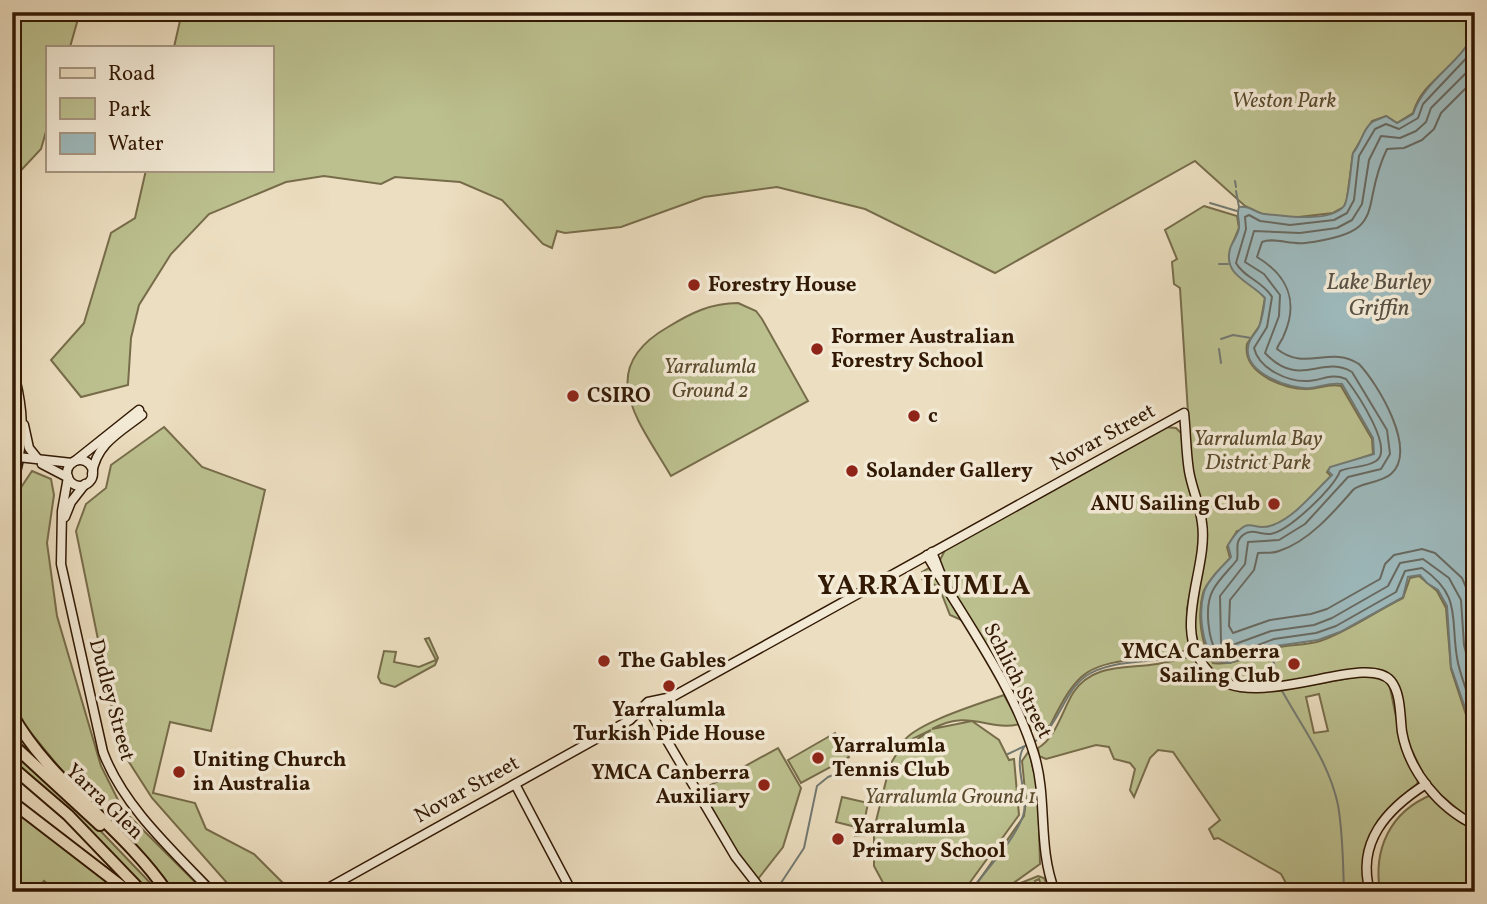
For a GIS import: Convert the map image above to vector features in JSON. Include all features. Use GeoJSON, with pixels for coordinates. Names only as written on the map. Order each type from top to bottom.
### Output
{"type":"FeatureCollection","features":[{"type":"Feature","properties":{"kind":"highway"},"geometry":{"type":"LineString","coordinates":[[12,483],[15,457]]}},
{"type":"Feature","properties":{"kind":"highway"},"geometry":{"type":"LineString","coordinates":[[12,714],[37,752],[127,844],[166,892]]}},
{"type":"Feature","properties":{"kind":"highway","name":"Yarra Glen"},"geometry":{"type":"LineString","coordinates":[[12,744],[85,809],[166,892]]}},
{"type":"Feature","properties":{"kind":"highway","name":"Yarra Glen"},"geometry":{"type":"LineString","coordinates":[[12,767],[68,815],[142,892]]}},
{"type":"Feature","properties":{"kind":"highway"},"geometry":{"type":"LineString","coordinates":[[12,802],[130,892]]}},
{"type":"Feature","properties":{"kind":"main road"},"geometry":{"type":"LineString","coordinates":[[12,368],[29,448],[37,458]]}},
{"type":"Feature","properties":{"kind":"main road"},"geometry":{"type":"LineString","coordinates":[[15,457],[21,409]]}},
{"type":"Feature","properties":{"kind":"main road"},"geometry":{"type":"LineString","coordinates":[[15,457],[48,466],[68,477],[75,485],[85,484],[92,474],[94,458],[102,446],[140,412],[74,462],[68,477]]}},
{"type":"Feature","properties":{"kind":"main road","name":"Novar Street"},"geometry":{"type":"LineString","coordinates":[[321,892],[1184,413],[1186,433]]}},
{"type":"Feature","properties":{"kind":"main road"},"geometry":{"type":"LineString","coordinates":[[1169,421],[1186,433],[1190,473],[1202,522],[1203,540],[1191,613],[1198,652],[1205,668],[1223,684],[1252,688],[1372,670],[1382,674],[1391,681],[1395,690],[1403,736],[1426,783],[1449,809],[1475,825]]}},
{"type":"Feature","properties":{"kind":"main road"},"geometry":{"type":"LineString","coordinates":[[15,457],[37,458],[61,464],[87,463],[92,474]]}},
{"type":"Feature","properties":{"kind":"main road","name":"Dudley Street"},"geometry":{"type":"LineString","coordinates":[[68,477],[60,547],[64,583],[109,768],[132,804],[212,892]]}},
{"type":"Feature","properties":{"kind":"main road","name":"Dudley Street"},"geometry":{"type":"LineString","coordinates":[[62,523],[71,502],[85,484]]}},
{"type":"Feature","properties":{"kind":"main road","name":"Schlich Street"},"geometry":{"type":"LineString","coordinates":[[930,553],[1033,749],[1041,788],[1043,847],[1055,892]]}},
{"type":"Feature","properties":{"kind":"main road"},"geometry":{"type":"LineString","coordinates":[[653,710],[734,856],[763,892]]}},
{"type":"Feature","properties":{"kind":"main road"},"geometry":{"type":"LineString","coordinates":[[1370,892],[1366,863],[1374,831],[1395,806],[1426,783]]}},
{"type":"Feature","properties":{"kind":"main road"},"geometry":{"type":"LineString","coordinates":[[512,785],[572,892]]}},
{"type":"Feature","properties":{"kind":"main road"},"geometry":{"type":"LineString","coordinates":[[12,887],[19,892]]}},
{"type":"Feature","properties":{"kind":"green space"},"geometry":{"type":"Polygon","coordinates":[[[12,12],[80,12],[70,46],[46,46],[46,132],[41,149],[12,180],[12,12]]]}},
{"type":"Feature","properties":{"kind":"green space","name":"Weston Park"},"geometry":{"type":"Polygon","coordinates":[[[182,12],[1475,12],[1473,31],[1467,46],[1419,98],[1413,113],[1397,123],[1386,116],[1372,121],[1353,153],[1344,207],[1333,213],[1290,218],[1262,214],[1245,206],[1195,161],[995,273],[865,209],[777,187],[704,197],[621,227],[565,233],[557,231],[552,248],[543,244],[502,200],[460,182],[395,177],[381,184],[324,176],[286,182],[209,214],[171,254],[139,305],[131,338],[128,385],[81,397],[51,360],[84,323],[111,233],[135,218],[146,172],[273,172],[273,46],[174,46],[182,12]]]}},
{"type":"Feature","properties":{"kind":"green space","name":"Yarralumla Bay District Park"},"geometry":{"type":"Polygon","coordinates":[[[1204,206],[1237,216],[1239,228],[1231,247],[1243,280],[1253,285],[1265,298],[1260,325],[1247,344],[1251,363],[1267,378],[1298,389],[1341,386],[1372,439],[1373,454],[1329,469],[1327,472],[1331,476],[1294,514],[1272,528],[1237,531],[1227,547],[1230,558],[1211,579],[1203,593],[1200,620],[1209,656],[1213,663],[1221,664],[1277,647],[1320,641],[1403,598],[1410,578],[1419,576],[1437,591],[1446,608],[1451,669],[1475,742],[1475,824],[1428,784],[1405,736],[1400,700],[1385,675],[1235,684],[1214,675],[1201,654],[1193,613],[1204,557],[1192,475],[1180,288],[1174,284],[1172,262],[1177,259],[1165,230],[1204,206]]]}},
{"type":"Feature","properties":{"kind":"green space","name":"Yarralumla Ground 2"},"geometry":{"type":"Polygon","coordinates":[[[738,303],[756,311],[762,319],[808,401],[671,476],[646,436],[629,397],[628,379],[632,361],[645,343],[685,317],[710,307],[738,303]]]}},
{"type":"Feature","properties":{"kind":"green space"},"geometry":{"type":"Polygon","coordinates":[[[164,427],[202,467],[265,490],[211,731],[170,722],[153,793],[195,803],[206,829],[254,854],[288,888],[271,892],[235,892],[152,798],[120,748],[76,531],[86,504],[106,488],[111,465],[164,427]]]}},
{"type":"Feature","properties":{"kind":"green space"},"geometry":{"type":"Polygon","coordinates":[[[1164,427],[1176,428],[1182,434],[1200,526],[1200,544],[1187,609],[1191,647],[1171,655],[1098,667],[1077,681],[1050,726],[1031,730],[975,626],[950,615],[939,587],[922,579],[922,572],[929,568],[931,570],[934,564],[937,566],[945,550],[1164,427]]]}},
{"type":"Feature","properties":{"kind":"green space"},"geometry":{"type":"Polygon","coordinates":[[[32,471],[51,479],[54,495],[47,543],[57,616],[101,766],[123,810],[205,892],[174,892],[59,767],[22,722],[12,697],[12,515],[16,495],[32,471]]]}},
{"type":"Feature","properties":{"kind":"green space"},"geometry":{"type":"Polygon","coordinates":[[[429,638],[438,658],[435,665],[395,687],[381,683],[378,677],[384,651],[396,652],[394,662],[419,667],[436,660],[425,639],[429,638]]]}},
{"type":"Feature","properties":{"kind":"green space"},"geometry":{"type":"Polygon","coordinates":[[[1194,656],[1210,679],[1234,689],[1306,686],[1371,674],[1389,683],[1400,736],[1418,780],[1417,785],[1382,819],[1368,844],[1364,875],[1367,892],[1291,892],[1281,874],[1218,838],[1214,839],[1209,829],[1220,820],[1173,752],[1158,750],[1150,758],[1134,797],[1130,790],[1135,769],[1130,763],[1114,759],[1109,747],[1096,745],[1046,759],[1039,756],[1038,748],[1050,738],[1073,693],[1090,677],[1110,669],[1157,664],[1194,656]],[[1319,694],[1306,697],[1314,733],[1328,731],[1319,694]]]}},
{"type":"Feature","properties":{"kind":"green space","name":"Yarralumla Ground 1"},"geometry":{"type":"Polygon","coordinates":[[[1004,695],[1020,724],[1009,726],[968,720],[957,720],[932,729],[972,721],[999,740],[1009,760],[1014,759],[1019,815],[963,892],[888,892],[874,866],[874,829],[890,765],[897,753],[931,730],[902,744],[908,736],[932,722],[1004,695]]]}},
{"type":"Feature","properties":{"kind":"green space","name":"Yarralumla Tennis Club"},"geometry":{"type":"Polygon","coordinates":[[[835,733],[849,757],[801,783],[788,760],[835,733]]]}},
{"type":"Feature","properties":{"kind":"green space"},"geometry":{"type":"Polygon","coordinates":[[[778,748],[801,788],[783,847],[758,879],[740,857],[706,798],[709,786],[778,748]]]}},
{"type":"Feature","properties":{"kind":"green space"},"geometry":{"type":"Polygon","coordinates":[[[12,750],[91,821],[159,892],[148,892],[71,812],[12,762],[12,750]]]}},
{"type":"Feature","properties":{"kind":"green space"},"geometry":{"type":"Polygon","coordinates":[[[1029,751],[1038,789],[1040,864],[1001,892],[971,892],[1024,816],[1026,801],[1022,761],[1029,751]]]}},
{"type":"Feature","properties":{"kind":"green space"},"geometry":{"type":"Polygon","coordinates":[[[1431,795],[1475,828],[1475,892],[1380,892],[1379,861],[1387,834],[1405,811],[1431,795]]]}},
{"type":"Feature","properties":{"kind":"green space"},"geometry":{"type":"Polygon","coordinates":[[[842,797],[868,803],[863,828],[865,835],[855,836],[854,829],[860,828],[836,822],[842,797]]]}},
{"type":"Feature","properties":{"kind":"green space"},"geometry":{"type":"Polygon","coordinates":[[[12,808],[124,892],[58,892],[44,881],[35,892],[28,892],[12,879],[12,808]]]}},
{"type":"Feature","properties":{"kind":"green space"},"geometry":{"type":"Polygon","coordinates":[[[1038,876],[1044,878],[1050,890],[1043,892],[1039,879],[1035,881],[1042,892],[1035,885],[1030,887],[1027,883],[1027,887],[1019,892],[1013,886],[1038,876]]]}},
{"type":"Feature","properties":{"kind":"water","name":"Lake Burley Griffin"},"geometry":{"type":"Polygon","coordinates":[[[1475,32],[1475,737],[1451,667],[1447,606],[1438,590],[1420,575],[1408,577],[1403,597],[1340,632],[1318,640],[1276,646],[1230,663],[1214,661],[1210,654],[1204,637],[1201,609],[1206,587],[1231,557],[1228,545],[1241,528],[1250,525],[1266,527],[1281,521],[1297,510],[1332,475],[1328,471],[1330,467],[1374,454],[1373,438],[1342,384],[1310,388],[1291,386],[1270,378],[1253,365],[1248,347],[1260,324],[1265,298],[1230,266],[1230,249],[1239,228],[1239,207],[1265,214],[1294,217],[1318,217],[1338,211],[1346,202],[1353,153],[1368,126],[1386,116],[1397,123],[1413,114],[1425,91],[1461,54],[1475,32]]]}},
{"type":"Feature","properties":{"kind":"waterway"},"geometry":{"type":"LineString","coordinates":[[1235,181],[1236,187]]}},
{"type":"Feature","properties":{"kind":"waterway"},"geometry":{"type":"LineString","coordinates":[[1236,191],[1239,207]]}},
{"type":"Feature","properties":{"kind":"waterway"},"geometry":{"type":"LineString","coordinates":[[1210,203],[1237,211]]}},
{"type":"Feature","properties":{"kind":"waterway"},"geometry":{"type":"LineString","coordinates":[[1219,264],[1228,264]]}},
{"type":"Feature","properties":{"kind":"waterway"},"geometry":{"type":"LineString","coordinates":[[1221,339],[1233,335],[1251,338]]}},
{"type":"Feature","properties":{"kind":"waterway"},"geometry":{"type":"LineString","coordinates":[[1219,349],[1221,363]]}},
{"type":"Feature","properties":{"kind":"waterway"},"geometry":{"type":"LineString","coordinates":[[1201,650],[1205,648]]}},
{"type":"Feature","properties":{"kind":"waterway"},"geometry":{"type":"LineString","coordinates":[[1270,648],[1279,684]]}},
{"type":"Feature","properties":{"kind":"waterway"},"geometry":{"type":"LineString","coordinates":[[1032,743],[1048,729],[1071,692],[1086,676],[1109,666],[1193,653]]}},
{"type":"Feature","properties":{"kind":"waterway"},"geometry":{"type":"LineString","coordinates":[[1281,689],[1322,759],[1334,789],[1341,827],[1344,892]]}},
{"type":"Feature","properties":{"kind":"waterway"},"geometry":{"type":"LineString","coordinates":[[1008,754],[1027,745]]}},
{"type":"Feature","properties":{"kind":"waterway"},"geometry":{"type":"LineString","coordinates":[[970,892],[1006,846],[1023,816],[1025,808],[1020,762],[1024,747]]}},
{"type":"Feature","properties":{"kind":"waterway"},"geometry":{"type":"LineString","coordinates":[[775,892],[804,848],[817,786],[828,777],[862,764]]}},
{"type":"Feature","properties":{"kind":"place","name":"Forestry House"},"geometry":{"type":"Point","coordinates":[694,285]}},
{"type":"Feature","properties":{"kind":"place","name":"Former Australian Forestry School"},"geometry":{"type":"Point","coordinates":[817,349]}},
{"type":"Feature","properties":{"kind":"place","name":"CSIRO"},"geometry":{"type":"Point","coordinates":[573,396]}},
{"type":"Feature","properties":{"kind":"place","name":"c"},"geometry":{"type":"Point","coordinates":[914,416]}},
{"type":"Feature","properties":{"kind":"place","name":"Solander Gallery"},"geometry":{"type":"Point","coordinates":[852,471]}},
{"type":"Feature","properties":{"kind":"place","name":"ANU Sailing Club"},"geometry":{"type":"Point","coordinates":[1274,504]}},
{"type":"Feature","properties":{"kind":"place","name":"The Gables"},"geometry":{"type":"Point","coordinates":[604,661]}},
{"type":"Feature","properties":{"kind":"place","name":"YMCA Canberra Sailing Club"},"geometry":{"type":"Point","coordinates":[1294,664]}},
{"type":"Feature","properties":{"kind":"place","name":"Yarralumla Turkish Pide House"},"geometry":{"type":"Point","coordinates":[669,686]}},
{"type":"Feature","properties":{"kind":"place","name":"Yarralumla Tennis Club"},"geometry":{"type":"Point","coordinates":[818,758]}},
{"type":"Feature","properties":{"kind":"place","name":"Uniting Church in Australia"},"geometry":{"type":"Point","coordinates":[179,772]}},
{"type":"Feature","properties":{"kind":"place","name":"YMCA Canberra Auxiliary"},"geometry":{"type":"Point","coordinates":[764,785]}},
{"type":"Feature","properties":{"kind":"place","name":"Yarralumla Primary School"},"geometry":{"type":"Point","coordinates":[838,839]}},
{"type":"Feature","properties":{"kind":"district","name":"YARRALUMLA"},"geometry":{"type":"Point","coordinates":[925,586]}}]}
